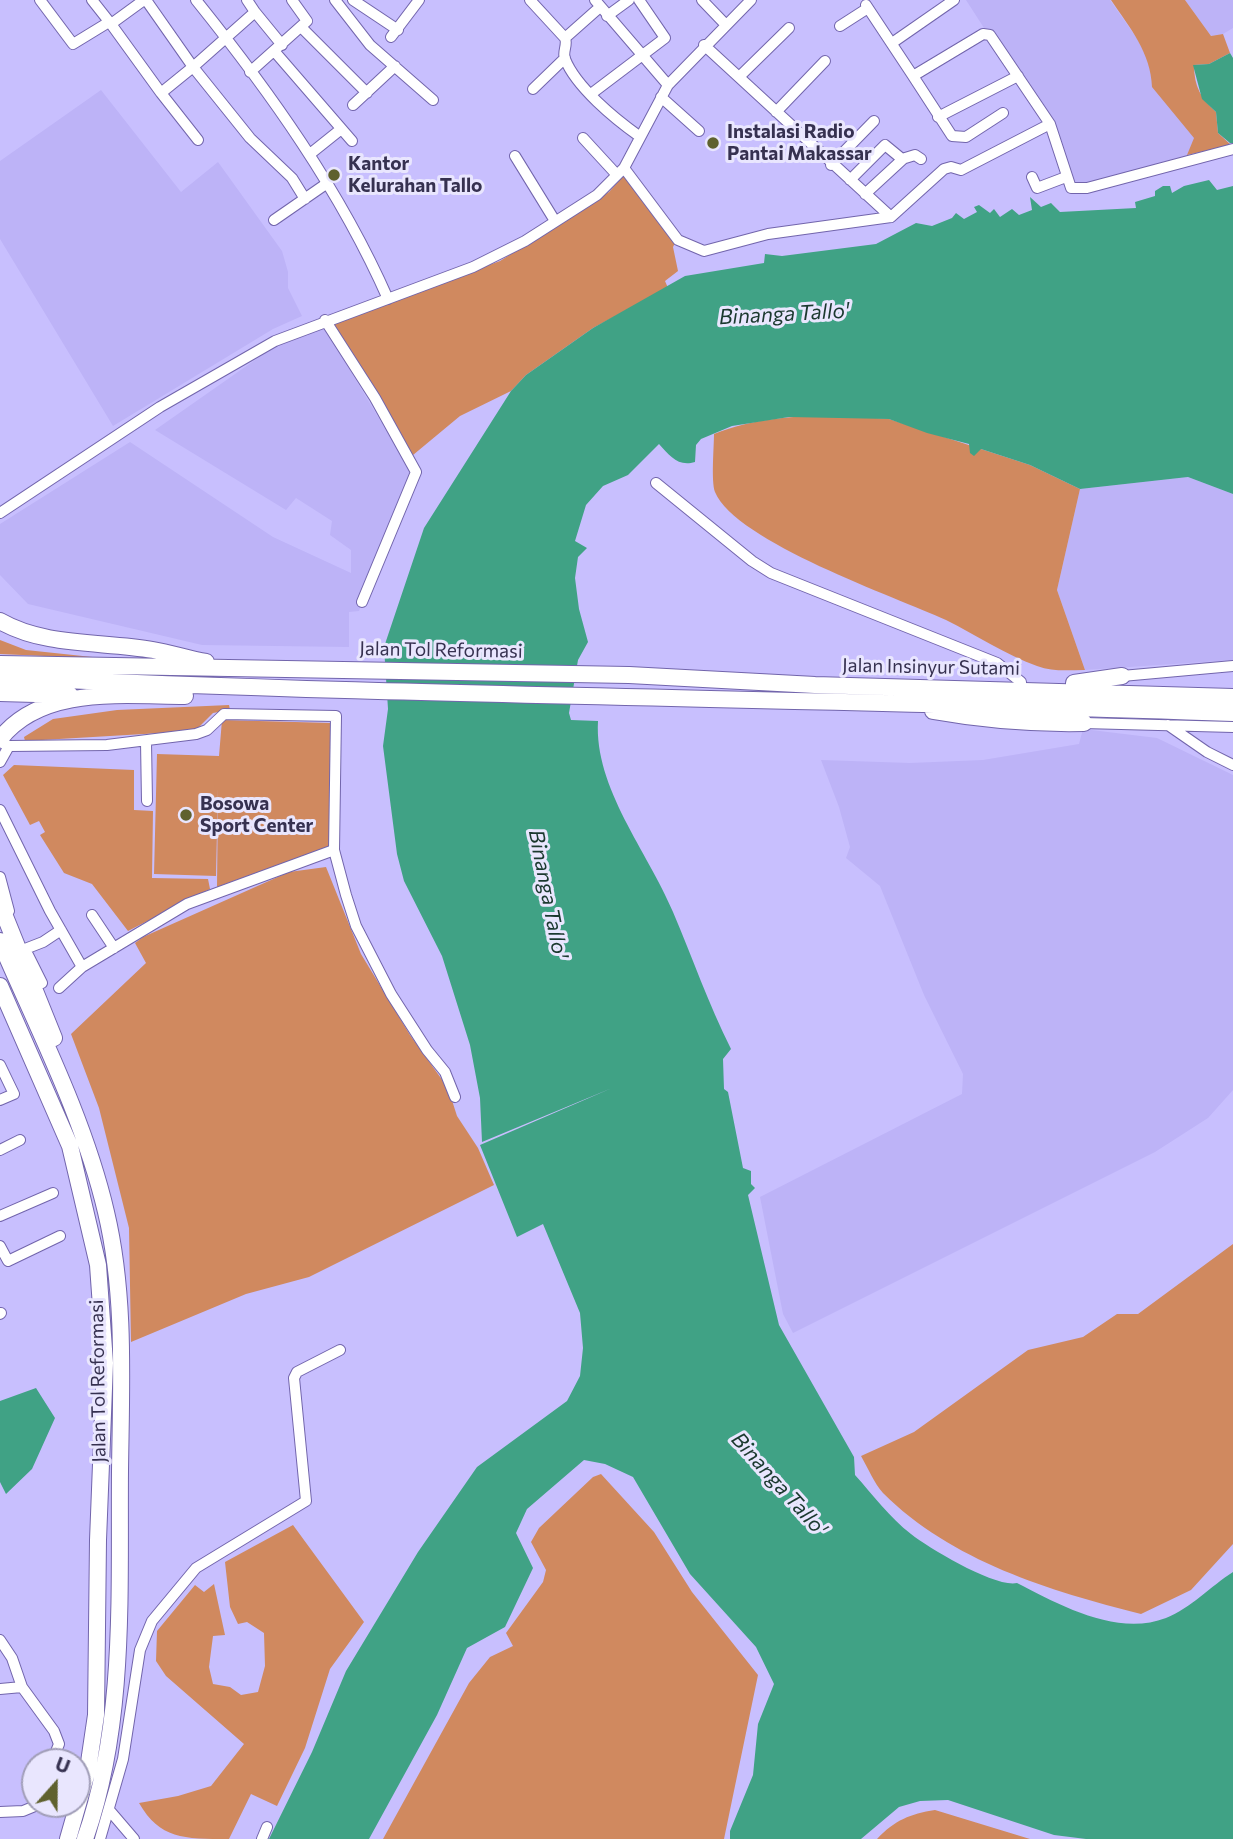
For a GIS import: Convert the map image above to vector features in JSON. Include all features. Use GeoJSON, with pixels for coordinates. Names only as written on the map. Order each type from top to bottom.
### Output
{"type":"FeatureCollection","features":[{"type":"Feature","properties":{"kind":"highway"},"geometry":{"type":"LineString","coordinates":[[0,621],[16,631],[50,639],[153,650],[202,662],[252,668]]}},
{"type":"Feature","properties":{"kind":"highway"},"geometry":{"type":"LineString","coordinates":[[0,664],[252,668]]}},
{"type":"Feature","properties":{"kind":"highway","name":"Jalan Tol Reformasi"},"geometry":{"type":"LineString","coordinates":[[252,668],[629,675]]}},
{"type":"Feature","properties":{"kind":"highway","name":"Jalan Insinyur Sutami"},"geometry":{"type":"LineString","coordinates":[[629,675],[815,685],[1233,697]]}},
{"type":"Feature","properties":{"kind":"highway"},"geometry":{"type":"LineString","coordinates":[[1027,690],[1122,676]]}},
{"type":"Feature","properties":{"kind":"highway"},"geometry":{"type":"LineString","coordinates":[[0,677],[285,689]]}},
{"type":"Feature","properties":{"kind":"highway","name":"Jalan Insinyur Sutami"},"geometry":{"type":"LineString","coordinates":[[285,689],[882,701],[1233,713]]}},
{"type":"Feature","properties":{"kind":"highway"},"geometry":{"type":"LineString","coordinates":[[0,693],[107,696],[233,694],[285,689]]}},
{"type":"Feature","properties":{"kind":"highway"},"geometry":{"type":"LineString","coordinates":[[4,740],[40,709],[70,699],[107,696]]}},
{"type":"Feature","properties":{"kind":"highway"},"geometry":{"type":"LineString","coordinates":[[882,701],[968,717],[1051,724],[1084,723]]}},
{"type":"Feature","properties":{"kind":"highway"},"geometry":{"type":"LineString","coordinates":[[0,904],[72,1084],[91,1156]]}},
{"type":"Feature","properties":{"kind":"highway","name":"Jalan Tol Reformasi"},"geometry":{"type":"LineString","coordinates":[[0,941],[91,1156],[116,1263],[121,1361],[120,1513],[113,1712],[101,1786],[85,1839]]}},
{"type":"Feature","properties":{"kind":"highway","name":"Jalan Tol Reformasi"},"geometry":{"type":"LineString","coordinates":[[0,986],[70,1146],[98,1265],[105,1363],[98,1540],[96,1714],[88,1769],[68,1839]]}},
{"type":"Feature","properties":{"kind":"highway"},"geometry":{"type":"LineString","coordinates":[[0,1002],[70,1146]]}},
{"type":"Feature","properties":{"kind":"street"},"geometry":{"type":"LineString","coordinates":[[40,0],[73,44],[145,0],[193,67],[250,138],[292,178],[305,199]]}},
{"type":"Feature","properties":{"kind":"street"},"geometry":{"type":"LineString","coordinates":[[92,0],[198,140]]}},
{"type":"Feature","properties":{"kind":"street"},"geometry":{"type":"LineString","coordinates":[[196,0],[310,154],[367,253],[388,299]]}},
{"type":"Feature","properties":{"kind":"street"},"geometry":{"type":"LineString","coordinates":[[247,0],[340,130],[352,141]]}},
{"type":"Feature","properties":{"kind":"street"},"geometry":{"type":"LineString","coordinates":[[250,72],[301,27],[307,17],[292,0]]}},
{"type":"Feature","properties":{"kind":"street"},"geometry":{"type":"LineString","coordinates":[[335,0],[370,45],[433,100]]}},
{"type":"Feature","properties":{"kind":"street"},"geometry":{"type":"LineString","coordinates":[[353,0],[395,33],[418,0]]}},
{"type":"Feature","properties":{"kind":"street"},"geometry":{"type":"LineString","coordinates":[[565,37],[601,8],[629,0]]}},
{"type":"Feature","properties":{"kind":"street"},"geometry":{"type":"LineString","coordinates":[[591,94],[665,36],[639,0]]}},
{"type":"Feature","properties":{"kind":"street"},"geometry":{"type":"LineString","coordinates":[[702,0],[726,25]]}},
{"type":"Feature","properties":{"kind":"street"},"geometry":{"type":"LineString","coordinates":[[0,513],[160,407],[275,341],[474,267],[525,241],[597,195],[620,172],[668,85],[704,45],[751,0]]}},
{"type":"Feature","properties":{"kind":"street"},"geometry":{"type":"LineString","coordinates":[[892,43],[954,0]]}},
{"type":"Feature","properties":{"kind":"street"},"geometry":{"type":"LineString","coordinates":[[537,2],[565,37],[565,58],[591,94],[639,136]]}},
{"type":"Feature","properties":{"kind":"street"},"geometry":{"type":"LineString","coordinates":[[841,26],[868,3],[948,134],[960,138],[1003,113]]}},
{"type":"Feature","properties":{"kind":"street"},"geometry":{"type":"LineString","coordinates":[[601,8],[668,85]]}},
{"type":"Feature","properties":{"kind":"street"},"geometry":{"type":"LineString","coordinates":[[161,93],[255,12]]}},
{"type":"Feature","properties":{"kind":"street"},"geometry":{"type":"LineString","coordinates":[[301,27],[367,93]]}},
{"type":"Feature","properties":{"kind":"street"},"geometry":{"type":"LineString","coordinates":[[739,77],[789,27]]}},
{"type":"Feature","properties":{"kind":"street"},"geometry":{"type":"LineString","coordinates":[[913,76],[985,33],[992,36],[1050,124],[1071,188],[1087,188],[1233,149]]}},
{"type":"Feature","properties":{"kind":"street"},"geometry":{"type":"LineString","coordinates":[[704,45],[831,165],[891,217]]}},
{"type":"Feature","properties":{"kind":"street"},"geometry":{"type":"LineString","coordinates":[[533,89],[565,58]]}},
{"type":"Feature","properties":{"kind":"street"},"geometry":{"type":"LineString","coordinates":[[776,112],[825,61]]}},
{"type":"Feature","properties":{"kind":"street"},"geometry":{"type":"LineString","coordinates":[[353,105],[395,66]]}},
{"type":"Feature","properties":{"kind":"street"},"geometry":{"type":"LineString","coordinates":[[938,117],[1018,76]]}},
{"type":"Feature","properties":{"kind":"street"},"geometry":{"type":"LineString","coordinates":[[661,97],[699,131]]}},
{"type":"Feature","properties":{"kind":"street"},"geometry":{"type":"LineString","coordinates":[[831,165],[874,121]]}},
{"type":"Feature","properties":{"kind":"street"},"geometry":{"type":"LineString","coordinates":[[583,138],[620,172],[678,240],[704,251],[768,234],[891,217],[944,169],[951,167],[961,170],[1050,124]]}},
{"type":"Feature","properties":{"kind":"street"},"geometry":{"type":"LineString","coordinates":[[310,154],[340,130]]}},
{"type":"Feature","properties":{"kind":"street"},"geometry":{"type":"LineString","coordinates":[[850,180],[884,146],[902,159]]}},
{"type":"Feature","properties":{"kind":"street"},"geometry":{"type":"LineString","coordinates":[[865,194],[902,159],[915,155],[921,159]]}},
{"type":"Feature","properties":{"kind":"street"},"geometry":{"type":"LineString","coordinates":[[515,156],[555,221]]}},
{"type":"Feature","properties":{"kind":"street"},"geometry":{"type":"LineString","coordinates":[[1032,177],[1037,188],[1066,177]]}},
{"type":"Feature","properties":{"kind":"street"},"geometry":{"type":"LineString","coordinates":[[274,220],[326,184]]}},
{"type":"Feature","properties":{"kind":"street"},"geometry":{"type":"LineString","coordinates":[[326,320],[375,398],[416,472],[362,601]]}},
{"type":"Feature","properties":{"kind":"street"},"geometry":{"type":"LineString","coordinates":[[656,482],[752,561],[771,573],[997,663],[1027,690]]}},
{"type":"Feature","properties":{"kind":"street"},"geometry":{"type":"LineString","coordinates":[[1122,676],[1233,666]]}},
{"type":"Feature","properties":{"kind":"street"},"geometry":{"type":"LineString","coordinates":[[0,762],[4,740],[146,742],[202,732],[224,714],[336,716],[334,850],[346,895],[363,940],[391,994],[427,1050],[445,1072],[455,1097]]}},
{"type":"Feature","properties":{"kind":"street"},"geometry":{"type":"LineString","coordinates":[[1084,723],[1233,727]]}},
{"type":"Feature","properties":{"kind":"street"},"geometry":{"type":"LineString","coordinates":[[1168,724],[1207,752],[1233,765]]}},
{"type":"Feature","properties":{"kind":"street"},"geometry":{"type":"LineString","coordinates":[[146,742],[147,801]]}},
{"type":"Feature","properties":{"kind":"street"},"geometry":{"type":"LineString","coordinates":[[0,810],[82,967]]}},
{"type":"Feature","properties":{"kind":"street"},"geometry":{"type":"LineString","coordinates":[[59,988],[80,972],[82,967],[187,904],[334,850]]}},
{"type":"Feature","properties":{"kind":"street"},"geometry":{"type":"LineString","coordinates":[[0,877],[10,915],[42,984]]}},
{"type":"Feature","properties":{"kind":"street"},"geometry":{"type":"LineString","coordinates":[[92,915],[114,947]]}},
{"type":"Feature","properties":{"kind":"street"},"geometry":{"type":"LineString","coordinates":[[24,948],[43,942],[61,930]]}},
{"type":"Feature","properties":{"kind":"street"},"geometry":{"type":"LineString","coordinates":[[0,1065],[14,1094],[0,1100]]}},
{"type":"Feature","properties":{"kind":"street"},"geometry":{"type":"LineString","coordinates":[[0,1150],[20,1140]]}},
{"type":"Feature","properties":{"kind":"street"},"geometry":{"type":"LineString","coordinates":[[0,1216],[53,1193]]}},
{"type":"Feature","properties":{"kind":"street"},"geometry":{"type":"LineString","coordinates":[[0,1246],[4,1263],[60,1236]]}},
{"type":"Feature","properties":{"kind":"street"},"geometry":{"type":"LineString","coordinates":[[100,1839],[110,1811],[125,1746],[138,1659],[148,1628],[196,1568],[306,1501],[294,1375],[340,1350]]}},
{"type":"Feature","properties":{"kind":"street"},"geometry":{"type":"LineString","coordinates":[[0,1640],[12,1658],[22,1687],[58,1740],[56,1748]]}},
{"type":"Feature","properties":{"kind":"street"},"geometry":{"type":"LineString","coordinates":[[0,1689],[22,1687]]}},
{"type":"Feature","properties":{"kind":"street"},"geometry":{"type":"LineString","coordinates":[[2,1810],[21,1811]]}},
{"type":"Feature","properties":{"kind":"street"},"geometry":{"type":"LineString","coordinates":[[110,1811],[134,1839]]}},
{"type":"Feature","properties":{"kind":"street"},"geometry":{"type":"LineString","coordinates":[[262,1839],[267,1827]]}},
{"type":"Feature","properties":{"kind":"shaded area"},"geometry":{"type":"Polygon","coordinates":[[[966,0],[1110,0],[1218,154],[1069,189],[1049,129],[966,0]]]}},
{"type":"Feature","properties":{"kind":"shaded area"},"geometry":{"type":"Polygon","coordinates":[[[1111,0],[1185,0],[1211,36],[1223,34],[1230,53],[1209,64],[1194,65],[1194,73],[1199,92],[1216,112],[1218,133],[1231,145],[1187,155],[1194,138],[1152,87],[1144,52],[1111,0]]]}},
{"type":"Feature","properties":{"kind":"shaded area"},"geometry":{"type":"Polygon","coordinates":[[[1185,0],[1233,0],[1233,28],[1223,34],[1211,36],[1185,0]]]}},
{"type":"Feature","properties":{"kind":"shaded area"},"geometry":{"type":"Polygon","coordinates":[[[101,90],[181,192],[218,162],[282,251],[288,272],[288,288],[302,316],[273,329],[113,426],[0,239],[0,161],[101,90]]]}},
{"type":"Feature","properties":{"kind":"shaded area"},"geometry":{"type":"Polygon","coordinates":[[[625,174],[675,243],[673,247],[678,271],[665,281],[668,288],[593,328],[526,375],[511,391],[460,416],[407,460],[327,328],[332,323],[500,261],[609,192],[625,174]]]}},
{"type":"Feature","properties":{"kind":"shaded area"},"geometry":{"type":"Polygon","coordinates":[[[324,327],[413,475],[374,562],[359,611],[349,612],[349,647],[202,645],[28,604],[0,575],[0,524],[130,442],[273,537],[351,573],[351,550],[330,535],[332,521],[296,498],[286,510],[155,430],[275,346],[324,327]]]}},
{"type":"Feature","properties":{"kind":"shaded area"},"geometry":{"type":"Polygon","coordinates":[[[837,415],[889,419],[1030,465],[1080,489],[1057,590],[1085,670],[1049,669],[1002,651],[946,620],[856,583],[784,548],[753,530],[729,511],[714,487],[714,434],[759,421],[837,415]]]}},
{"type":"Feature","properties":{"kind":"shaded area"},"geometry":{"type":"Polygon","coordinates":[[[1188,477],[1233,494],[1233,660],[1085,670],[1057,590],[1080,489],[1188,477]]]}},
{"type":"Feature","properties":{"kind":"shaded area"},"geometry":{"type":"Polygon","coordinates":[[[0,640],[26,650],[111,659],[0,654],[0,640]]]}},
{"type":"Feature","properties":{"kind":"shaded area"},"geometry":{"type":"Polygon","coordinates":[[[229,705],[230,710],[213,713],[195,731],[25,741],[24,737],[53,719],[117,710],[229,705]]]}},
{"type":"Feature","properties":{"kind":"shaded area"},"geometry":{"type":"Polygon","coordinates":[[[222,720],[331,723],[330,846],[217,887],[218,788],[216,876],[154,874],[157,754],[219,756],[222,720]]]}},
{"type":"Feature","properties":{"kind":"shaded area"},"geometry":{"type":"Polygon","coordinates":[[[1083,729],[1157,738],[1233,775],[1233,1090],[1208,1118],[1155,1152],[793,1333],[783,1314],[760,1197],[962,1094],[963,1074],[924,995],[880,886],[846,858],[850,847],[839,807],[821,760],[910,763],[983,760],[1079,744],[1083,729]]]}},
{"type":"Feature","properties":{"kind":"shaded area"},"geometry":{"type":"Polygon","coordinates":[[[14,765],[134,770],[134,810],[153,811],[152,878],[208,879],[210,889],[128,931],[92,884],[64,873],[40,835],[45,832],[39,821],[30,825],[3,775],[14,765]]]}},
{"type":"Feature","properties":{"kind":"shaded area"},"geometry":{"type":"Polygon","coordinates":[[[326,867],[361,954],[410,1035],[448,1088],[457,1116],[478,1148],[494,1185],[309,1277],[246,1294],[131,1342],[129,1228],[99,1108],[71,1034],[146,963],[135,943],[143,937],[289,872],[326,867]]]}},
{"type":"Feature","properties":{"kind":"shaded area"},"geometry":{"type":"Polygon","coordinates":[[[1233,1244],[1233,1544],[1191,1590],[1141,1614],[1037,1584],[971,1555],[939,1537],[910,1517],[877,1485],[861,1456],[914,1432],[1028,1350],[1083,1337],[1117,1314],[1138,1314],[1233,1244]]]}},
{"type":"Feature","properties":{"kind":"shaded area"},"geometry":{"type":"Polygon","coordinates":[[[601,1474],[654,1532],[692,1592],[758,1675],[724,1839],[383,1839],[469,1683],[490,1657],[513,1646],[506,1633],[543,1582],[546,1570],[531,1542],[539,1528],[593,1477],[601,1474]]]}},
{"type":"Feature","properties":{"kind":"shaded area"},"geometry":{"type":"Polygon","coordinates":[[[293,1525],[364,1622],[330,1669],[305,1748],[277,1806],[251,1794],[229,1839],[186,1837],[165,1830],[155,1824],[139,1803],[178,1796],[211,1786],[244,1744],[166,1676],[156,1661],[157,1631],[195,1585],[204,1592],[214,1584],[225,1635],[213,1636],[209,1667],[213,1684],[230,1687],[241,1695],[258,1692],[265,1666],[264,1633],[247,1622],[238,1624],[230,1607],[225,1562],[293,1525]]]}},
{"type":"Feature","properties":{"kind":"shaded area"},"geometry":{"type":"Polygon","coordinates":[[[935,1810],[1030,1839],[877,1839],[903,1819],[935,1810]]]}},
{"type":"Feature","properties":{"kind":"water"},"geometry":{"type":"Polygon","coordinates":[[[1230,53],[1233,58],[1233,143],[1218,133],[1216,112],[1202,99],[1193,65],[1209,64],[1230,53]]]}},
{"type":"Feature","properties":{"kind":"water","name":"Binanga Tallo'"},"geometry":{"type":"Polygon","coordinates":[[[1209,180],[1217,190],[1233,186],[1233,494],[1188,477],[1080,489],[1030,465],[981,449],[974,456],[970,453],[969,444],[889,419],[789,417],[732,426],[701,439],[696,445],[695,462],[689,463],[679,462],[659,444],[628,475],[603,486],[586,505],[575,541],[587,548],[578,557],[575,578],[579,609],[588,642],[578,660],[569,713],[571,720],[598,721],[599,746],[613,795],[673,912],[731,1049],[723,1059],[724,1089],[728,1092],[743,1168],[751,1171],[751,1184],[755,1188],[748,1195],[779,1325],[854,1457],[855,1475],[889,1514],[920,1541],[979,1574],[994,1580],[1017,1583],[1089,1616],[1128,1624],[1166,1618],[1184,1609],[1233,1572],[1233,1839],[1086,1839],[1054,1835],[948,1800],[920,1801],[899,1807],[861,1839],[730,1839],[730,1831],[753,1775],[758,1724],[774,1684],[756,1647],[690,1574],[633,1477],[605,1464],[584,1460],[527,1509],[516,1533],[533,1568],[505,1627],[467,1648],[437,1715],[369,1839],[269,1839],[312,1752],[346,1671],[418,1552],[477,1467],[567,1401],[580,1376],[583,1348],[580,1313],[543,1224],[517,1237],[480,1145],[612,1088],[482,1142],[480,1098],[470,1045],[442,956],[404,881],[397,854],[383,746],[388,709],[384,647],[424,528],[511,391],[526,375],[593,328],[685,276],[764,263],[765,254],[782,256],[876,244],[916,223],[932,226],[952,218],[956,213],[964,219],[977,212],[974,207],[979,205],[990,213],[994,209],[1000,217],[1012,209],[1019,215],[1032,210],[1030,197],[1041,207],[1051,203],[1060,212],[1136,208],[1135,202],[1155,196],[1155,191],[1163,186],[1170,186],[1172,193],[1184,186],[1209,180]]]}},
{"type":"Feature","properties":{"kind":"water"},"geometry":{"type":"Polygon","coordinates":[[[36,1388],[55,1418],[32,1469],[6,1494],[0,1482],[0,1401],[36,1388]]]}},
{"type":"Feature","properties":{"kind":"place","name":"Instalasi Radio Pantai Makassar"},"geometry":{"type":"Point","coordinates":[713,143]}},
{"type":"Feature","properties":{"kind":"place","name":"Kantor Kelurahan Tallo"},"geometry":{"type":"Point","coordinates":[334,175]}},
{"type":"Feature","properties":{"kind":"place","name":"Bosowa Sport Center"},"geometry":{"type":"Point","coordinates":[186,815]}}]}
